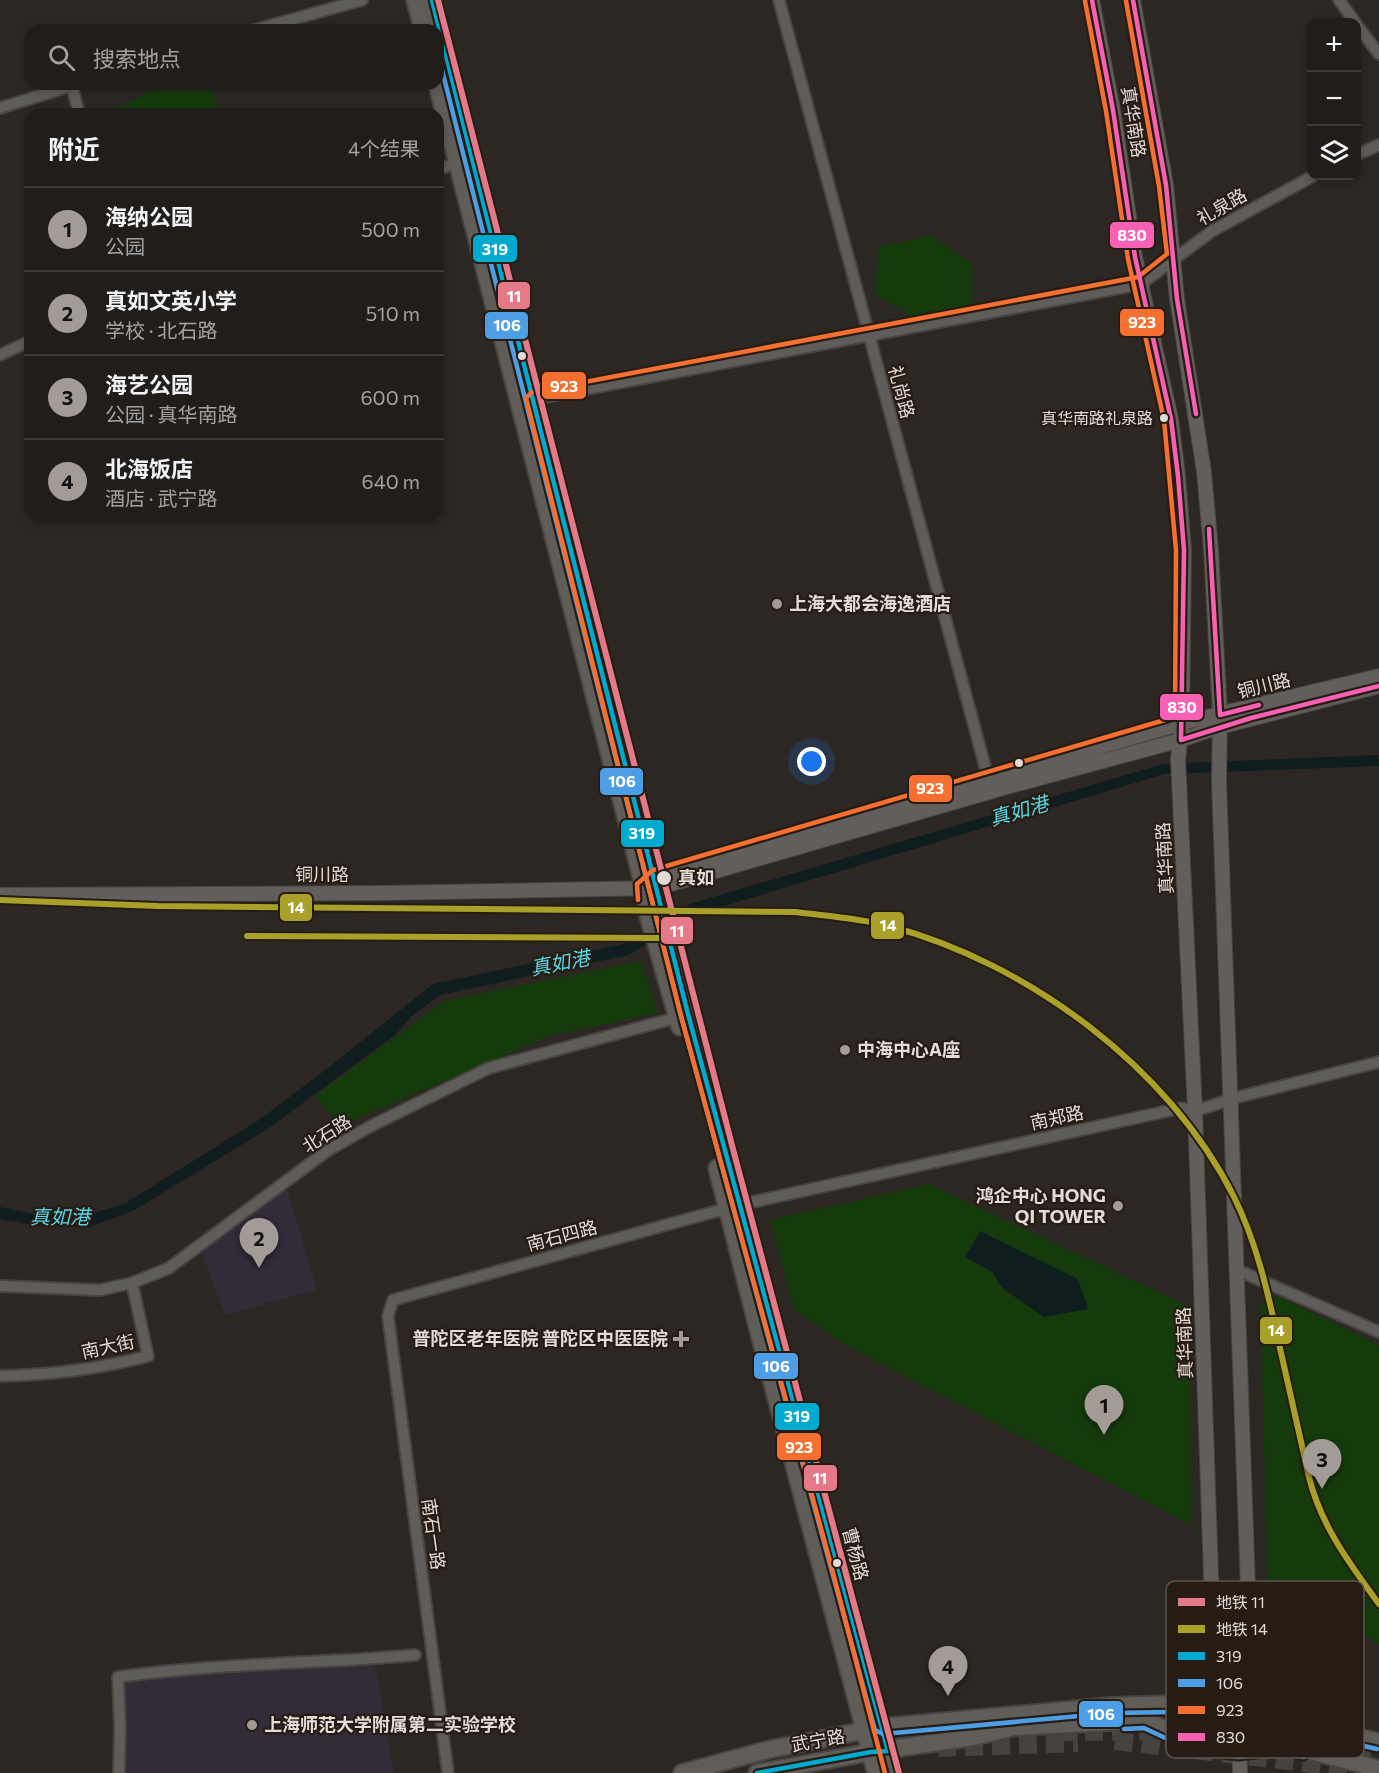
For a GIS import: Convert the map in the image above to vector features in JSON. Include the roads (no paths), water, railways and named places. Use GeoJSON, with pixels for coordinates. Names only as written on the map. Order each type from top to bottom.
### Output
{"type":"FeatureCollection","features":[{"type":"Feature","properties":{"kind":"main road"},"geometry":{"type":"LineString","coordinates":[[415,0],[421,24]]}},
{"type":"Feature","properties":{"kind":"main road"},"geometry":{"type":"LineString","coordinates":[[432,0],[437,24]]}},
{"type":"Feature","properties":{"kind":"main road","name":"真华南路"},"geometry":{"type":"LineString","coordinates":[[1092,0],[1113,110],[1141,284],[1171,419],[1184,550],[1182,723],[1178,759],[1195,1111],[1212,1581]]}},
{"type":"Feature","properties":{"kind":"main road","name":"真华南路"},"geometry":{"type":"LineString","coordinates":[[1133,0],[1163,164],[1178,299],[1204,472],[1211,549],[1219,721],[1219,782],[1248,1581]]}},
{"type":"Feature","properties":{"kind":"main road"},"geometry":{"type":"LineString","coordinates":[[444,58],[465,160],[652,884]]}},
{"type":"Feature","properties":{"kind":"main road"},"geometry":{"type":"LineString","coordinates":[[439,90],[465,160]]}},
{"type":"Feature","properties":{"kind":"main road","name":"铜川路"},"geometry":{"type":"LineString","coordinates":[[990,786],[1181,740],[1219,721],[1379,676]]}},
{"type":"Feature","properties":{"kind":"main road","name":"铜川路"},"geometry":{"type":"LineString","coordinates":[[0,895],[380,893],[652,884],[990,786],[1182,723],[1219,721],[1379,686]]}},
{"type":"Feature","properties":{"kind":"main road","name":"曹杨路"},"geometry":{"type":"LineString","coordinates":[[652,884],[656,914],[734,1207],[762,1345],[874,1728],[888,1751],[893,1773]]}},
{"type":"Feature","properties":{"kind":"main road","name":"武宁路"},"geometry":{"type":"LineString","coordinates":[[682,1773],[767,1750],[874,1728],[1112,1706],[1166,1704]]}},
{"type":"Feature","properties":{"kind":"main road","name":"武宁路"},"geometry":{"type":"LineString","coordinates":[[757,1773],[871,1752],[973,1737],[1016,1727],[1145,1720],[1166,1730]]}},
{"type":"Feature","properties":{"kind":"main road","name":"曹杨路"},"geometry":{"type":"LineString","coordinates":[[874,1728],[871,1752],[876,1773]]}},
{"type":"Feature","properties":{"kind":"main road","name":"武宁路"},"geometry":{"type":"LineString","coordinates":[[1364,1739],[1379,1742]]}},
{"type":"Feature","properties":{"kind":"main road","name":"真华南路"},"geometry":{"type":"LineString","coordinates":[[1239,1758],[1240,1773]]}},
{"type":"Feature","properties":{"kind":"main road","name":"武宁路"},"geometry":{"type":"LineString","coordinates":[[1338,1758],[1379,1769]]}},
{"type":"Feature","properties":{"kind":"street"},"geometry":{"type":"LineString","coordinates":[[276,24],[362,0]]}},
{"type":"Feature","properties":{"kind":"street","name":"礼尚路"},"geometry":{"type":"LineString","coordinates":[[779,0],[990,786]]}},
{"type":"Feature","properties":{"kind":"street"},"geometry":{"type":"LineString","coordinates":[[1339,0],[1352,18]]}},
{"type":"Feature","properties":{"kind":"street"},"geometry":{"type":"LineString","coordinates":[[1361,30],[1379,54]]}},
{"type":"Feature","properties":{"kind":"street"},"geometry":{"type":"LineString","coordinates":[[0,108],[58,90]]}},
{"type":"Feature","properties":{"kind":"street"},"geometry":{"type":"LineString","coordinates":[[75,90],[78,108]]}},
{"type":"Feature","properties":{"kind":"street"},"geometry":{"type":"LineString","coordinates":[[1361,153],[1379,145]]}},
{"type":"Feature","properties":{"kind":"street"},"geometry":{"type":"LineString","coordinates":[[444,167],[465,160]]}},
{"type":"Feature","properties":{"kind":"street","name":"礼泉路"},"geometry":{"type":"LineString","coordinates":[[526,400],[1141,284],[1212,231],[1307,179]]}},
{"type":"Feature","properties":{"kind":"street"},"geometry":{"type":"LineString","coordinates":[[0,355],[24,344]]}},
{"type":"Feature","properties":{"kind":"street","name":"北石路"},"geometry":{"type":"LineString","coordinates":[[0,1286],[100,1290],[132,1283],[169,1268],[327,1151],[371,1126],[489,1068],[571,1044],[682,1016]]}},
{"type":"Feature","properties":{"kind":"street","name":"南郑路"},"geometry":{"type":"LineString","coordinates":[[734,1207],[1180,1108],[1195,1111],[1231,1099],[1379,1062]]}},
{"type":"Feature","properties":{"kind":"street","name":"南石四路"},"geometry":{"type":"LineString","coordinates":[[393,1300],[734,1207]]}},
{"type":"Feature","properties":{"kind":"street"},"geometry":{"type":"LineString","coordinates":[[1237,1270],[1379,1332]]}},
{"type":"Feature","properties":{"kind":"street","name":"南大街"},"geometry":{"type":"LineString","coordinates":[[0,1376],[69,1372],[113,1365],[148,1356],[132,1283]]}},
{"type":"Feature","properties":{"kind":"street","name":"南石一路"},"geometry":{"type":"LineString","coordinates":[[393,1300],[388,1316],[448,1773]]}},
{"type":"Feature","properties":{"kind":"street"},"geometry":{"type":"LineString","coordinates":[[119,1773],[118,1677],[188,1668],[360,1660],[415,1655]]}},
{"type":"Feature","properties":{"kind":"water","name":"真如港"},"geometry":{"type":"Polygon","coordinates":[[[1379,755],[1379,766],[1164,774],[694,915],[629,955],[440,995],[411,1017],[395,1035],[269,1128],[133,1211],[89,1227],[38,1226],[0,1219],[0,1207],[39,1215],[84,1216],[124,1204],[259,1120],[433,984],[624,944],[668,915],[690,904],[1163,764],[1379,755]]]}},
{"type":"Feature","properties":{"kind":"water"},"geometry":{"type":"Polygon","coordinates":[[[980,1231],[1078,1279],[1088,1309],[1044,1317],[1002,1288],[992,1272],[965,1257],[980,1231]]]}},
{"type":"Feature","properties":{"kind":"tunnel"},"geometry":{"type":"LineString","coordinates":[[1058,1732],[1166,1731]]}},
{"type":"Feature","properties":{"kind":"tunnel"},"geometry":{"type":"LineString","coordinates":[[870,1740],[935,1737]]}},
{"type":"Feature","properties":{"kind":"tunnel"},"geometry":{"type":"LineString","coordinates":[[1115,1741],[1166,1747]]}},
{"type":"Feature","properties":{"kind":"tunnel"},"geometry":{"type":"LineString","coordinates":[[938,1748],[1078,1743]]}},
{"type":"Feature","properties":{"kind":"tunnel"},"geometry":{"type":"LineString","coordinates":[[1364,1748],[1379,1752]]}},
{"type":"Feature","properties":{"kind":"tunnel"},"geometry":{"type":"LineString","coordinates":[[1263,1758],[1366,1773]]}},
{"type":"Feature","properties":{"kind":"metro line","name":"11"},"geometry":{"type":"LineString","coordinates":[[438,0],[734,1153],[899,1773]]}},
{"type":"Feature","properties":{"kind":"metro line","name":"14"},"geometry":{"type":"LineString","coordinates":[[0,900],[158,906],[795,912],[855,919],[889,926],[941,943],[992,966],[1042,994],[1089,1027],[1133,1064],[1172,1105],[1206,1150],[1234,1197],[1257,1255],[1314,1495],[1338,1544],[1363,1581]]}},
{"type":"Feature","properties":{"kind":"metro line","name":"14"},"geometry":{"type":"LineString","coordinates":[[247,936],[659,938]]}},
{"type":"Feature","properties":{"kind":"metro line","name":"14"},"geometry":{"type":"LineString","coordinates":[[1364,1583],[1379,1604]]}},
{"type":"Feature","properties":{"kind":"place","name":"真华南路礼泉路"},"geometry":{"type":"Point","coordinates":[1164,418]}},
{"type":"Feature","properties":{"kind":"place","name":"上海大都会海逸酒店"},"geometry":{"type":"Point","coordinates":[777,604]}},
{"type":"Feature","properties":{"kind":"place","name":"真如"},"geometry":{"type":"Point","coordinates":[664,878]}},
{"type":"Feature","properties":{"kind":"place","name":"中海中心A座"},"geometry":{"type":"Point","coordinates":[845,1050]}},
{"type":"Feature","properties":{"kind":"place","name":"鸿企中心 HONG QI TOWER"},"geometry":{"type":"Point","coordinates":[1118,1206]}},
{"type":"Feature","properties":{"kind":"place","name":"真如文英小学"},"geometry":{"type":"Point","coordinates":[259,1268]}},
{"type":"Feature","properties":{"kind":"place","name":"普陀区老年医院 普陀区中医医院"},"geometry":{"type":"Point","coordinates":[681,1339]}},
{"type":"Feature","properties":{"kind":"place","name":"海纳公园"},"geometry":{"type":"Point","coordinates":[1104,1435]}},
{"type":"Feature","properties":{"kind":"place","name":"海艺公园"},"geometry":{"type":"Point","coordinates":[1322,1489]}},
{"type":"Feature","properties":{"kind":"place","name":"北海饭店"},"geometry":{"type":"Point","coordinates":[948,1696]}},
{"type":"Feature","properties":{"kind":"place","name":"上海师范大学附属第二实验学校"},"geometry":{"type":"Point","coordinates":[252,1725]}}]}
